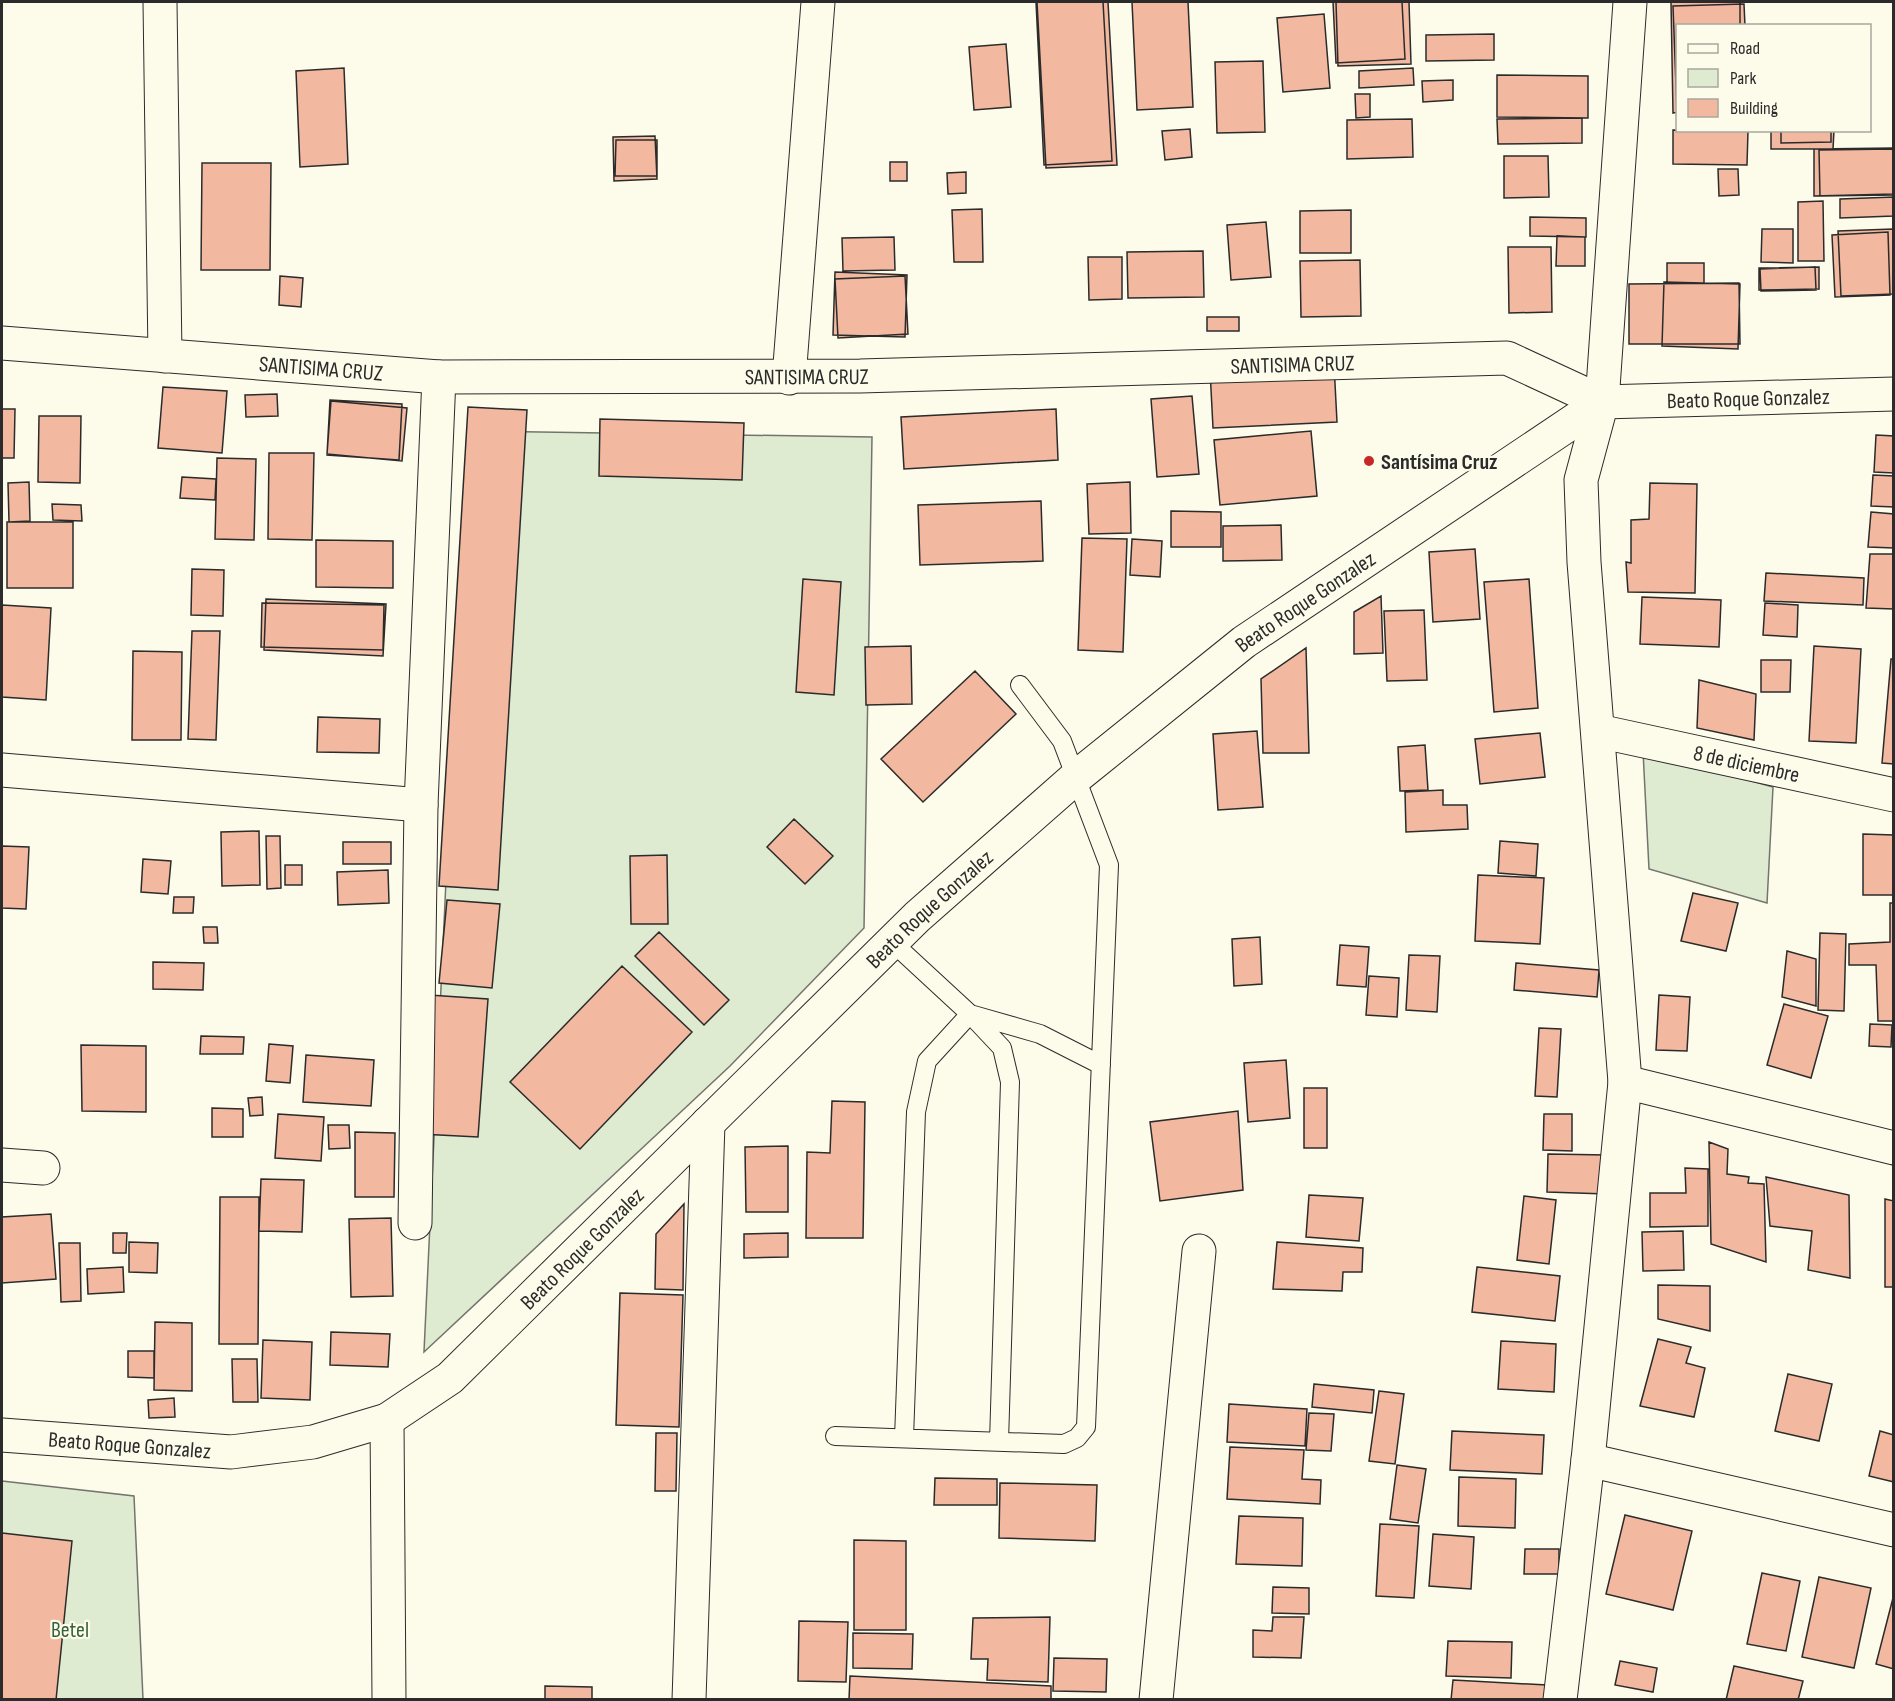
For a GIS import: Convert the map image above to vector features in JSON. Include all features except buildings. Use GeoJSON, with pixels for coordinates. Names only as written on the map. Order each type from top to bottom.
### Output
{"type":"FeatureCollection","features":[{"type":"Feature","properties":{"kind":"street"},"geometry":{"type":"LineString","coordinates":[[160,2],[165,356]]}},
{"type":"Feature","properties":{"kind":"street"},"geometry":{"type":"LineString","coordinates":[[789,378],[818,2]]}},
{"type":"Feature","properties":{"kind":"street"},"geometry":{"type":"LineString","coordinates":[[1560,1700],[1588,1460],[1625,1082],[1584,562],[1581,480],[1602,402],[1630,2]]}},
{"type":"Feature","properties":{"kind":"street","name":"SANTISIMA CRUZ"},"geometry":{"type":"LineString","coordinates":[[2,343],[439,377],[789,378],[1507,358],[1602,402]]}},
{"type":"Feature","properties":{"kind":"street"},"geometry":{"type":"LineString","coordinates":[[415,1223],[421,805],[439,377]]}},
{"type":"Feature","properties":{"kind":"street","name":"Beato Roque Gonzalez"},"geometry":{"type":"LineString","coordinates":[[2,1435],[231,1452],[313,1442],[387,1420],[450,1378],[926,909],[1076,778],[1244,642],[1602,402],[1893,394]]}},
{"type":"Feature","properties":{"kind":"street","name":"8 de diciembre"},"geometry":{"type":"LineString","coordinates":[[1598,731],[1893,795]]}},
{"type":"Feature","properties":{"kind":"street"},"geometry":{"type":"LineString","coordinates":[[2,770],[421,805]]}},
{"type":"Feature","properties":{"kind":"street"},"geometry":{"type":"LineString","coordinates":[[1625,1082],[1893,1148]]}},
{"type":"Feature","properties":{"kind":"street"},"geometry":{"type":"LineString","coordinates":[[689,1700],[708,1124]]}},
{"type":"Feature","properties":{"kind":"street"},"geometry":{"type":"LineString","coordinates":[[2,1165],[43,1168]]}},
{"type":"Feature","properties":{"kind":"street"},"geometry":{"type":"LineString","coordinates":[[1156,1700],[1199,1251]]}},
{"type":"Feature","properties":{"kind":"street"},"geometry":{"type":"LineString","coordinates":[[387,1420],[389,1700]]}},
{"type":"Feature","properties":{"kind":"street"},"geometry":{"type":"LineString","coordinates":[[1588,1460],[1893,1530]]}},
{"type":"Feature","properties":{"kind":"lane"},"geometry":{"type":"LineString","coordinates":[[835,1436],[1064,1444],[1077,1438],[1086,1427],[1109,865],[1062,741],[1020,685]]}},
{"type":"Feature","properties":{"kind":"lane"},"geometry":{"type":"LineString","coordinates":[[892,942],[970,1014],[1002,1048],[1010,1082],[999,1442]]}},
{"type":"Feature","properties":{"kind":"lane"},"geometry":{"type":"LineString","coordinates":[[970,1014],[1040,1034],[1101,1065]]}},
{"type":"Feature","properties":{"kind":"lane"},"geometry":{"type":"LineString","coordinates":[[904,1438],[916,1112],[927,1061],[970,1014]]}},
{"type":"Feature","properties":{"kind":"green space"},"geometry":{"type":"Polygon","coordinates":[[[467,431],[872,437],[864,928],[730,1066],[424,1352],[467,431]]]}},
{"type":"Feature","properties":{"kind":"green space"},"geometry":{"type":"Polygon","coordinates":[[[1643,751],[1773,787],[1767,903],[1649,869],[1643,751]]]}},
{"type":"Feature","properties":{"kind":"green space","name":"Betel"},"geometry":{"type":"Polygon","coordinates":[[[2,1481],[134,1496],[143,1699],[2,1700],[2,1481]]]}},
{"type":"Feature","properties":{"kind":"place","name":"Santísima Cruz"},"geometry":{"type":"Point","coordinates":[1369,461]}}]}
